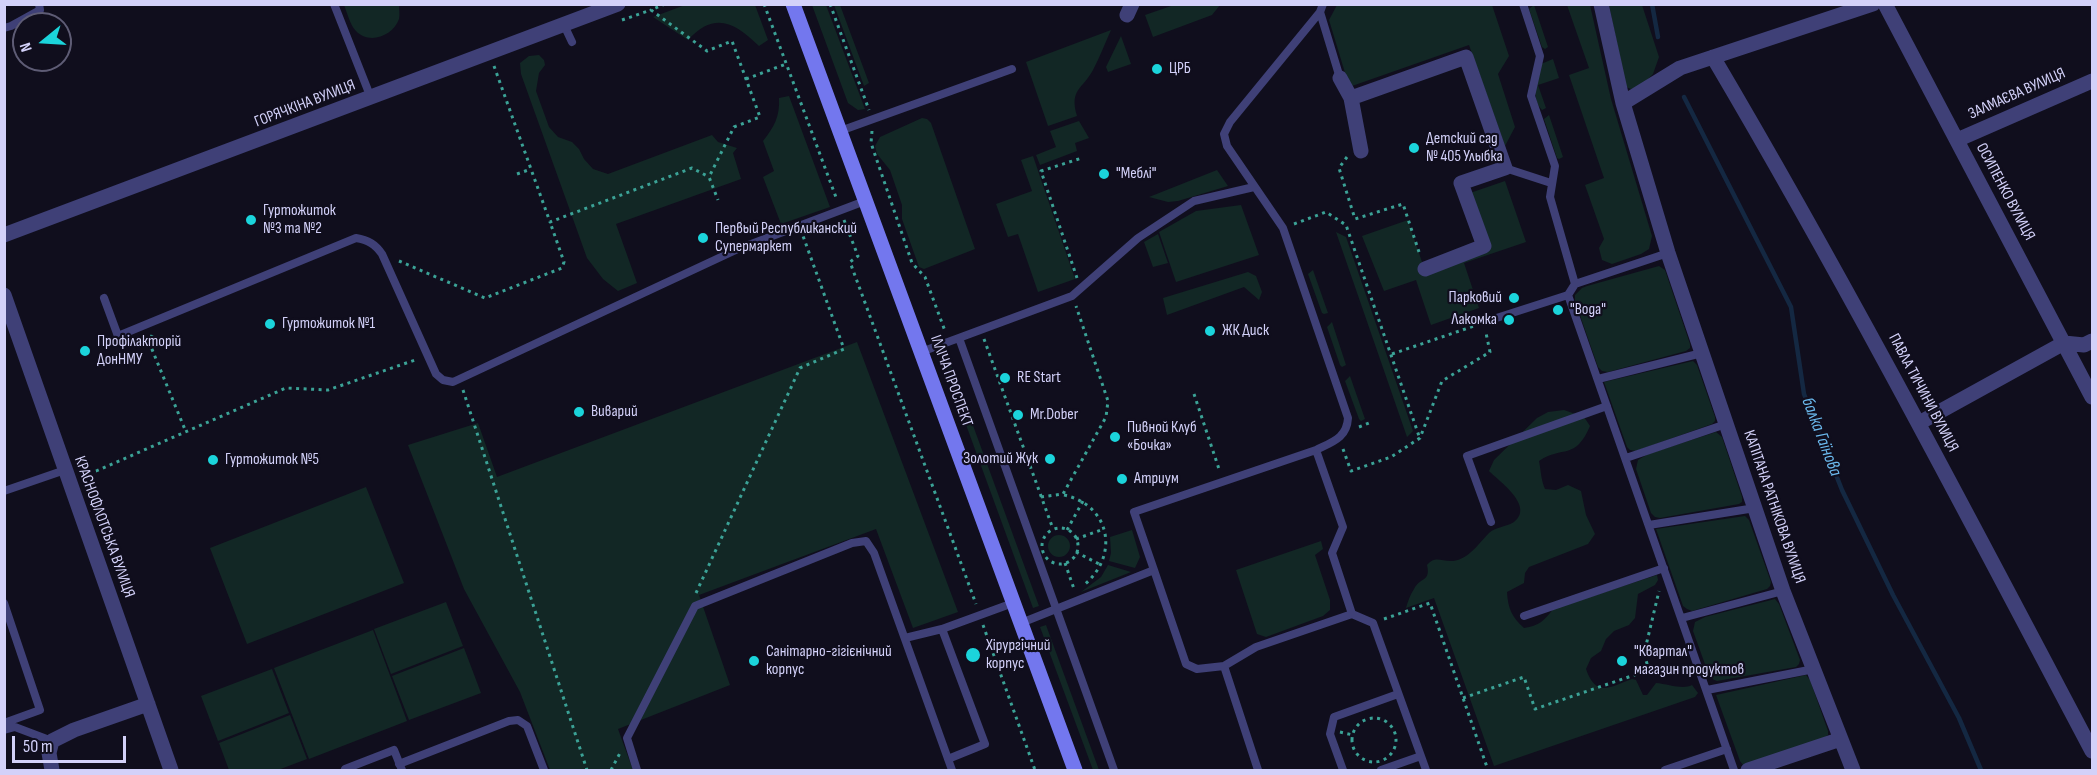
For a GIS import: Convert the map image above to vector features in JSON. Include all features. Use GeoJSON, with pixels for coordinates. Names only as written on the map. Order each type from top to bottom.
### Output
{"type":"FeatureCollection","features":[{"type":"Feature","properties":{"kind":"main road","name":"ІЛЛІЧА ПРОСПЕКТ"},"geometry":{"type":"LineString","coordinates":[[793,4],[1075,771]]}},
{"type":"Feature","properties":{"kind":"street","name":"ГОРЯЧКІНА ВУЛИЦЯ"},"geometry":{"type":"LineString","coordinates":[[4,235],[618,4]]}},
{"type":"Feature","properties":{"kind":"street","name":"КАПІТАНА РАТНІКОВА ВУЛИЦЯ"},"geometry":{"type":"LineString","coordinates":[[1601,4],[1623,103],[1668,253],[1784,591],[1853,771]]}},
{"type":"Feature","properties":{"kind":"street"},"geometry":{"type":"LineString","coordinates":[[1623,103],[1680,68],[1873,4]]}},
{"type":"Feature","properties":{"kind":"street","name":"ОСИПЕНКО ВУЛИЦЯ"},"geometry":{"type":"LineString","coordinates":[[1885,4],[2092,397]]}},
{"type":"Feature","properties":{"kind":"street"},"geometry":{"type":"LineString","coordinates":[[1351,98],[1466,57],[1505,168],[1461,183],[1484,246],[1425,268]]}},
{"type":"Feature","properties":{"kind":"street","name":"ПАВЛА ТИЧИНИ ВУЛИЦЯ"},"geometry":{"type":"LineString","coordinates":[[1713,57],[1790,187],[1920,423],[2092,751]]}},
{"type":"Feature","properties":{"kind":"street"},"geometry":{"type":"LineString","coordinates":[[1340,78],[1351,98],[1360,146]]}},
{"type":"Feature","properties":{"kind":"street","name":"ЗАЛМАЄВА ВУЛИЦЯ"},"geometry":{"type":"LineString","coordinates":[[1957,140],[2092,81]]}},
{"type":"Feature","properties":{"kind":"street","name":"КРАСНОФЛОТСЬКА ВУЛИЦЯ"},"geometry":{"type":"LineString","coordinates":[[4,296],[171,771]]}},
{"type":"Feature","properties":{"kind":"street"},"geometry":{"type":"LineString","coordinates":[[1920,423],[2064,343],[2084,345],[2092,341]]}},
{"type":"Feature","properties":{"kind":"street"},"geometry":{"type":"LineString","coordinates":[[52,771],[49,753],[52,741],[74,730],[148,704]]}},
{"type":"Feature","properties":{"kind":"street"},"geometry":{"type":"LineString","coordinates":[[1748,771],[1841,739]]}},
{"type":"Feature","properties":{"kind":"lane"},"geometry":{"type":"LineString","coordinates":[[4,28],[40,10],[39,4]]}},
{"type":"Feature","properties":{"kind":"lane"},"geometry":{"type":"LineString","coordinates":[[334,4],[371,98]]}},
{"type":"Feature","properties":{"kind":"lane"},"geometry":{"type":"LineString","coordinates":[[1523,4],[1540,56],[1531,96],[1555,166],[1550,197],[1575,284]]}},
{"type":"Feature","properties":{"kind":"lane"},"geometry":{"type":"LineString","coordinates":[[1322,8],[1340,78]]}},
{"type":"Feature","properties":{"kind":"lane"},"geometry":{"type":"LineString","coordinates":[[1322,8],[1230,122],[1224,134],[1227,146],[1283,228],[1348,418],[1348,426],[1340,438],[1316,450],[1134,512],[1186,664],[1197,669],[1224,666],[1256,647],[1352,614],[1373,623],[1426,771]]}},
{"type":"Feature","properties":{"kind":"lane"},"geometry":{"type":"LineString","coordinates":[[564,25],[572,42]]}},
{"type":"Feature","properties":{"kind":"lane"},"geometry":{"type":"LineString","coordinates":[[840,131],[1012,69]]}},
{"type":"Feature","properties":{"kind":"lane"},"geometry":{"type":"LineString","coordinates":[[1505,168],[1551,183]]}},
{"type":"Feature","properties":{"kind":"lane"},"geometry":{"type":"LineString","coordinates":[[921,352],[1072,296],[1138,238],[1194,201],[1254,188]]}},
{"type":"Feature","properties":{"kind":"lane"},"geometry":{"type":"LineString","coordinates":[[104,298],[118,336],[356,238],[371,242],[382,254],[436,374],[443,380],[453,382],[738,249],[866,201]]}},
{"type":"Feature","properties":{"kind":"lane"},"geometry":{"type":"LineString","coordinates":[[1484,322],[1568,295],[1575,284],[1668,253]]}},
{"type":"Feature","properties":{"kind":"lane"},"geometry":{"type":"LineString","coordinates":[[1568,295],[1734,771]]}},
{"type":"Feature","properties":{"kind":"lane"},"geometry":{"type":"LineString","coordinates":[[959,338],[1114,771]]}},
{"type":"Feature","properties":{"kind":"lane"},"geometry":{"type":"LineString","coordinates":[[1598,379],[1702,353]]}},
{"type":"Feature","properties":{"kind":"lane"},"geometry":{"type":"LineString","coordinates":[[1491,522],[1467,456],[1607,406]]}},
{"type":"Feature","properties":{"kind":"lane"},"geometry":{"type":"LineString","coordinates":[[1626,458],[1726,423]]}},
{"type":"Feature","properties":{"kind":"lane"},"geometry":{"type":"LineString","coordinates":[[1316,450],[1343,527],[1332,553],[1352,614]]}},
{"type":"Feature","properties":{"kind":"lane"},"geometry":{"type":"LineString","coordinates":[[4,491],[65,470]]}},
{"type":"Feature","properties":{"kind":"lane"},"geometry":{"type":"LineString","coordinates":[[1649,525],[1755,508]]}},
{"type":"Feature","properties":{"kind":"lane"},"geometry":{"type":"LineString","coordinates":[[637,771],[627,738],[695,606],[852,543],[866,541],[874,553],[952,771]]}},
{"type":"Feature","properties":{"kind":"lane"},"geometry":{"type":"LineString","coordinates":[[1524,616],[1664,568]]}},
{"type":"Feature","properties":{"kind":"lane"},"geometry":{"type":"LineString","coordinates":[[1021,623],[1154,570]]}},
{"type":"Feature","properties":{"kind":"lane"},"geometry":{"type":"LineString","coordinates":[[1682,618],[1784,591]]}},
{"type":"Feature","properties":{"kind":"lane"},"geometry":{"type":"LineString","coordinates":[[4,603],[40,710],[4,723]]}},
{"type":"Feature","properties":{"kind":"lane"},"geometry":{"type":"LineString","coordinates":[[905,638],[942,629],[1013,603]]}},
{"type":"Feature","properties":{"kind":"lane"},"geometry":{"type":"LineString","coordinates":[[942,629],[985,744],[948,759]]}},
{"type":"Feature","properties":{"kind":"lane"},"geometry":{"type":"LineString","coordinates":[[1224,666],[1258,771]]}},
{"type":"Feature","properties":{"kind":"lane"},"geometry":{"type":"LineString","coordinates":[[1707,690],[1814,669]]}},
{"type":"Feature","properties":{"kind":"lane"},"geometry":{"type":"LineString","coordinates":[[1342,771],[1330,734],[1334,717],[1398,694]]}},
{"type":"Feature","properties":{"kind":"lane"},"geometry":{"type":"LineString","coordinates":[[346,771],[345,769],[394,750],[400,767],[509,721],[518,720],[527,726],[544,771]]}},
{"type":"Feature","properties":{"kind":"lane"},"geometry":{"type":"LineString","coordinates":[[4,730],[15,727],[52,741]]}},
{"type":"Feature","properties":{"kind":"lane"},"geometry":{"type":"LineString","coordinates":[[1665,771],[1727,749]]}},
{"type":"Feature","properties":{"kind":"lane"},"geometry":{"type":"LineString","coordinates":[[1381,771],[1420,756]]}},
{"type":"Feature","properties":{"kind":"path"},"geometry":{"type":"LineString","coordinates":[[665,4],[651,10],[707,51],[732,41],[760,117],[734,127],[709,177]]}},
{"type":"Feature","properties":{"kind":"path"},"geometry":{"type":"LineString","coordinates":[[764,4],[858,256],[850,262],[1035,771]]}},
{"type":"Feature","properties":{"kind":"path"},"geometry":{"type":"LineString","coordinates":[[830,4],[872,119],[871,143],[889,196],[912,262],[925,277]]}},
{"type":"Feature","properties":{"kind":"path"},"geometry":{"type":"LineString","coordinates":[[746,79],[786,63]]}},
{"type":"Feature","properties":{"kind":"path"},"geometry":{"type":"LineString","coordinates":[[382,254],[486,298],[562,268],[564,262],[493,65]]}},
{"type":"Feature","properties":{"kind":"path"},"geometry":{"type":"LineString","coordinates":[[1360,146],[1339,168],[1355,219],[1403,204],[1425,268]]}},
{"type":"Feature","properties":{"kind":"path"},"geometry":{"type":"LineString","coordinates":[[1081,288],[1041,171],[1082,158]]}},
{"type":"Feature","properties":{"kind":"path"},"geometry":{"type":"LineString","coordinates":[[550,222],[692,168],[709,177],[718,200]]}},
{"type":"Feature","properties":{"kind":"path"},"geometry":{"type":"LineString","coordinates":[[517,174],[531,169]]}},
{"type":"Feature","properties":{"kind":"path"},"geometry":{"type":"LineString","coordinates":[[1283,228],[1326,212],[1346,225],[1420,438]]}},
{"type":"Feature","properties":{"kind":"path"},"geometry":{"type":"LineString","coordinates":[[696,592],[800,368],[844,349],[800,226]]}},
{"type":"Feature","properties":{"kind":"path"},"geometry":{"type":"LineString","coordinates":[[1063,494],[1106,417],[1108,400],[1072,296]]}},
{"type":"Feature","properties":{"kind":"path"},"geometry":{"type":"LineString","coordinates":[[1340,438],[1351,471],[1391,457],[1420,438],[1442,381],[1490,352],[1484,322],[1392,354]]}},
{"type":"Feature","properties":{"kind":"path"},"geometry":{"type":"LineString","coordinates":[[981,330],[1053,529]]}},
{"type":"Feature","properties":{"kind":"path"},"geometry":{"type":"LineString","coordinates":[[152,335],[149,342],[186,432]]}},
{"type":"Feature","properties":{"kind":"path"},"geometry":{"type":"LineString","coordinates":[[65,470],[96,471],[286,388],[328,390],[417,359],[422,368]]}},
{"type":"Feature","properties":{"kind":"path"},"geometry":{"type":"LineString","coordinates":[[462,388],[587,771]]}},
{"type":"Feature","properties":{"kind":"path"},"geometry":{"type":"LineString","coordinates":[[1194,394],[1223,481]]}},
{"type":"Feature","properties":{"kind":"path"},"geometry":{"type":"LineString","coordinates":[[1041,497],[1063,494],[1077,497],[1099,517],[1104,530],[1106,547],[1101,565],[1085,584],[1075,590],[1065,563]]}},
{"type":"Feature","properties":{"kind":"path"},"geometry":{"type":"LineString","coordinates":[[1067,530],[1083,501]]}},
{"type":"Feature","properties":{"kind":"path"},"geometry":{"type":"LineString","coordinates":[[1053,529],[1067,530],[1076,539],[1076,552],[1065,563],[1052,562],[1043,553],[1043,540],[1053,529]]}},
{"type":"Feature","properties":{"kind":"path"},"geometry":{"type":"LineString","coordinates":[[1076,539],[1104,530]]}},
{"type":"Feature","properties":{"kind":"path"},"geometry":{"type":"LineString","coordinates":[[1076,552],[1101,565]]}},
{"type":"Feature","properties":{"kind":"path"},"geometry":{"type":"LineString","coordinates":[[1463,698],[1524,677],[1535,710],[1649,670],[1644,654],[1664,568]]}},
{"type":"Feature","properties":{"kind":"path"},"geometry":{"type":"LineString","coordinates":[[1373,623],[1430,603],[1488,771]]}},
{"type":"Feature","properties":{"kind":"path"},"geometry":{"type":"LineString","coordinates":[[1367,719],[1384,720],[1395,733],[1394,750],[1382,761],[1365,760],[1353,748],[1354,731],[1367,719]]}},
{"type":"Feature","properties":{"kind":"path"},"geometry":{"type":"LineString","coordinates":[[611,771],[627,738]]}},
{"type":"Feature","properties":{"kind":"green space"},"geometry":{"type":"Polygon","coordinates":[[[344,5],[399,5],[399,19],[392,30],[386,34],[374,38],[367,37],[356,31],[344,5]]]}},
{"type":"Feature","properties":{"kind":"green space"},"geometry":{"type":"Polygon","coordinates":[[[685,5],[755,5],[768,40],[759,46],[733,26],[716,23],[707,25],[688,40],[653,17],[685,5]]]}},
{"type":"Feature","properties":{"kind":"green space"},"geometry":{"type":"Polygon","coordinates":[[[812,5],[826,5],[865,109],[858,110],[848,103],[812,5]]]}},
{"type":"Feature","properties":{"kind":"green space"},"geometry":{"type":"Polygon","coordinates":[[[834,5],[840,5],[869,83],[864,86],[834,5]]]}},
{"type":"Feature","properties":{"kind":"green space"},"geometry":{"type":"Polygon","coordinates":[[[1174,5],[1220,5],[1212,15],[1153,37],[1145,15],[1174,5]]]}},
{"type":"Feature","properties":{"kind":"green space"},"geometry":{"type":"Polygon","coordinates":[[[1337,5],[1492,5],[1509,56],[1498,74],[1515,127],[1505,146],[1469,45],[1352,86],[1346,76],[1329,20],[1337,5]]]}},
{"type":"Feature","properties":{"kind":"green space"},"geometry":{"type":"Polygon","coordinates":[[[1534,5],[1548,47],[1545,49],[1542,47],[1529,9],[1534,5]]]}},
{"type":"Feature","properties":{"kind":"green space"},"geometry":{"type":"Polygon","coordinates":[[[1567,5],[1590,5],[1611,99],[1652,236],[1649,249],[1612,264],[1602,260],[1599,248],[1604,239],[1585,185],[1604,178],[1569,75],[1589,68],[1567,5]]]}},
{"type":"Feature","properties":{"kind":"green space"},"geometry":{"type":"Polygon","coordinates":[[[1609,5],[1642,5],[1659,57],[1653,74],[1640,87],[1631,89],[1626,87],[1609,5]]]}},
{"type":"Feature","properties":{"kind":"green space"},"geometry":{"type":"Polygon","coordinates":[[[1111,30],[1093,70],[1076,95],[1077,116],[1048,126],[1026,62],[1111,30]]]}},
{"type":"Feature","properties":{"kind":"green space"},"geometry":{"type":"Polygon","coordinates":[[[1121,36],[1131,64],[1108,72],[1106,67],[1121,36]]]}},
{"type":"Feature","properties":{"kind":"green space"},"geometry":{"type":"Polygon","coordinates":[[[539,55],[545,65],[539,73],[536,91],[549,127],[558,137],[572,142],[593,169],[608,174],[712,135],[718,142],[737,148],[733,153],[741,179],[616,224],[637,283],[618,291],[603,279],[587,258],[521,74],[520,63],[529,56],[539,55]]]}},
{"type":"Feature","properties":{"kind":"green space"},"geometry":{"type":"Polygon","coordinates":[[[1553,59],[1559,78],[1538,85],[1546,108],[1542,110],[1536,99],[1537,82],[1541,64],[1553,59]]]}},
{"type":"Feature","properties":{"kind":"green space"},"geometry":{"type":"Polygon","coordinates":[[[789,96],[830,207],[781,224],[763,177],[774,171],[763,141],[776,121],[779,98],[789,96]]]}},
{"type":"Feature","properties":{"kind":"green space"},"geometry":{"type":"Polygon","coordinates":[[[1549,115],[1563,157],[1559,159],[1544,119],[1549,115]]]}},
{"type":"Feature","properties":{"kind":"green space"},"geometry":{"type":"Polygon","coordinates":[[[922,118],[931,123],[975,249],[924,269],[919,267],[902,219],[902,205],[890,170],[877,154],[875,146],[880,137],[922,118]]]}},
{"type":"Feature","properties":{"kind":"green space"},"geometry":{"type":"Polygon","coordinates":[[[1079,121],[1089,138],[1075,143],[1077,151],[1040,165],[1036,155],[1056,147],[1050,131],[1079,121]]]}},
{"type":"Feature","properties":{"kind":"green space"},"geometry":{"type":"Polygon","coordinates":[[[1033,156],[1075,279],[1038,292],[1018,234],[1008,237],[996,204],[1032,191],[1021,160],[1033,156]]]}},
{"type":"Feature","properties":{"kind":"green space"},"geometry":{"type":"Polygon","coordinates":[[[1217,170],[1228,186],[1178,201],[1168,202],[1149,197],[1217,170]]]}},
{"type":"Feature","properties":{"kind":"green space"},"geometry":{"type":"Polygon","coordinates":[[[1505,181],[1526,242],[1464,263],[1479,308],[1431,325],[1416,280],[1384,291],[1362,236],[1408,220],[1423,265],[1487,243],[1470,193],[1505,181]]]}},
{"type":"Feature","properties":{"kind":"green space"},"geometry":{"type":"Polygon","coordinates":[[[1241,205],[1259,255],[1176,282],[1159,232],[1196,211],[1241,205]]]}},
{"type":"Feature","properties":{"kind":"green space"},"geometry":{"type":"Polygon","coordinates":[[[1336,232],[1346,237],[1413,431],[1407,437],[1336,232]]]}},
{"type":"Feature","properties":{"kind":"green space"},"geometry":{"type":"Polygon","coordinates":[[[1158,234],[1168,263],[1153,267],[1144,242],[1158,234]]]}},
{"type":"Feature","properties":{"kind":"green space"},"geometry":{"type":"Polygon","coordinates":[[[1659,266],[1665,270],[1690,348],[1608,372],[1602,371],[1598,367],[1575,301],[1575,295],[1587,286],[1659,266]]]}},
{"type":"Feature","properties":{"kind":"green space"},"geometry":{"type":"Polygon","coordinates":[[[1313,270],[1328,313],[1322,313],[1308,274],[1313,270]]]}},
{"type":"Feature","properties":{"kind":"green space"},"geometry":{"type":"Polygon","coordinates":[[[1248,272],[1256,276],[1262,292],[1259,300],[1244,287],[1167,315],[1163,298],[1248,272]]]}},
{"type":"Feature","properties":{"kind":"green space"},"geometry":{"type":"Polygon","coordinates":[[[1332,322],[1346,365],[1342,367],[1327,327],[1332,322]]]}},
{"type":"Feature","properties":{"kind":"green space"},"geometry":{"type":"Polygon","coordinates":[[[857,342],[958,612],[913,628],[876,529],[699,595],[730,685],[618,729],[633,770],[550,770],[520,692],[464,589],[408,445],[478,423],[497,477],[857,342]]]}},
{"type":"Feature","properties":{"kind":"green space"},"geometry":{"type":"Polygon","coordinates":[[[948,357],[1039,606],[1033,608],[942,359],[948,357]]]}},
{"type":"Feature","properties":{"kind":"green space"},"geometry":{"type":"Polygon","coordinates":[[[1693,361],[1697,365],[1715,421],[1636,451],[1630,450],[1604,382],[1693,361]]]}},
{"type":"Feature","properties":{"kind":"green space"},"geometry":{"type":"Polygon","coordinates":[[[1350,376],[1365,419],[1361,421],[1345,381],[1350,376]]]}},
{"type":"Feature","properties":{"kind":"green space"},"geometry":{"type":"Polygon","coordinates":[[[1564,410],[1584,417],[1590,426],[1574,448],[1547,456],[1539,461],[1543,482],[1545,489],[1556,490],[1568,485],[1581,491],[1586,515],[1595,534],[1588,544],[1529,567],[1525,573],[1524,583],[1507,592],[1511,612],[1524,628],[1534,626],[1553,609],[1657,575],[1658,580],[1655,585],[1638,594],[1635,618],[1629,625],[1614,631],[1606,639],[1601,651],[1591,658],[1586,669],[1594,684],[1599,687],[1610,687],[1632,679],[1636,680],[1643,695],[1647,695],[1656,683],[1680,687],[1692,685],[1698,693],[1695,697],[1494,766],[1434,598],[1406,608],[1416,585],[1428,574],[1427,565],[1430,562],[1459,560],[1473,550],[1491,531],[1514,522],[1519,516],[1518,501],[1507,487],[1489,471],[1494,460],[1537,418],[1548,412],[1564,410]]]}},
{"type":"Feature","properties":{"kind":"green space"},"geometry":{"type":"Polygon","coordinates":[[[1716,432],[1722,437],[1742,502],[1660,518],[1655,517],[1651,513],[1636,469],[1638,460],[1648,454],[1716,432]]]}},
{"type":"Feature","properties":{"kind":"green space"},"geometry":{"type":"Polygon","coordinates":[[[366,487],[404,583],[247,644],[210,548],[366,487]]]}},
{"type":"Feature","properties":{"kind":"green space"},"geometry":{"type":"Polygon","coordinates":[[[1745,516],[1749,520],[1771,582],[1770,586],[1767,589],[1692,611],[1687,609],[1683,606],[1656,529],[1745,516]]]}},
{"type":"Feature","properties":{"kind":"green space"},"geometry":{"type":"Polygon","coordinates":[[[1132,530],[1140,557],[1135,568],[1109,561],[1110,537],[1132,530]]]}},
{"type":"Feature","properties":{"kind":"green space"},"geometry":{"type":"Polygon","coordinates":[[[1059,535],[1067,538],[1070,546],[1067,554],[1059,557],[1051,554],[1048,546],[1051,538],[1059,535]]]}},
{"type":"Feature","properties":{"kind":"green space"},"geometry":{"type":"Polygon","coordinates":[[[1321,541],[1323,549],[1315,555],[1330,600],[1330,610],[1323,616],[1266,637],[1257,634],[1236,570],[1321,541]]]}},
{"type":"Feature","properties":{"kind":"green space"},"geometry":{"type":"Polygon","coordinates":[[[1108,565],[1131,572],[1081,592],[1101,577],[1108,565]]]}},
{"type":"Feature","properties":{"kind":"green space"},"geometry":{"type":"Polygon","coordinates":[[[1775,599],[1779,604],[1800,660],[1799,664],[1796,667],[1717,681],[1710,678],[1693,631],[1695,622],[1705,617],[1775,599]]]}},
{"type":"Feature","properties":{"kind":"green space"},"geometry":{"type":"Polygon","coordinates":[[[446,602],[463,646],[391,674],[374,629],[446,602]]]}},
{"type":"Feature","properties":{"kind":"green space"},"geometry":{"type":"Polygon","coordinates":[[[1046,625],[1099,770],[1093,770],[1040,627],[1046,625]]]}},
{"type":"Feature","properties":{"kind":"green space"},"geometry":{"type":"Polygon","coordinates":[[[373,630],[407,721],[309,759],[274,668],[373,630]]]}},
{"type":"Feature","properties":{"kind":"green space"},"geometry":{"type":"Polygon","coordinates":[[[464,648],[481,693],[409,720],[392,676],[464,648]]]}},
{"type":"Feature","properties":{"kind":"green space"},"geometry":{"type":"Polygon","coordinates":[[[272,669],[289,713],[218,741],[201,696],[272,669]]]}},
{"type":"Feature","properties":{"kind":"green space"},"geometry":{"type":"Polygon","coordinates":[[[1806,675],[1810,680],[1828,735],[1743,765],[1716,695],[1806,675]]]}},
{"type":"Feature","properties":{"kind":"green space"},"geometry":{"type":"Polygon","coordinates":[[[290,715],[307,759],[278,770],[229,770],[219,743],[290,715]]]}},
{"type":"Feature","properties":{"kind":"waterway"},"geometry":{"type":"LineString","coordinates":[[1652,4],[1658,37]]}},
{"type":"Feature","properties":{"kind":"waterway","name":"балка Гаїнова"},"geometry":{"type":"LineString","coordinates":[[1684,97],[1791,307],[1804,394],[1842,490],[1893,595],[1959,718],[1981,770]]}},
{"type":"Feature","properties":{"kind":"place","name":"ЦРБ"},"geometry":{"type":"Point","coordinates":[1157,69]}},
{"type":"Feature","properties":{"kind":"place","name":"Детский сад № 405 Улыбка"},"geometry":{"type":"Point","coordinates":[1414,148]}},
{"type":"Feature","properties":{"kind":"place","name":"\"Меблі\""},"geometry":{"type":"Point","coordinates":[1104,174]}},
{"type":"Feature","properties":{"kind":"place","name":"Гуртожиток №3 та №2"},"geometry":{"type":"Point","coordinates":[251,220]}},
{"type":"Feature","properties":{"kind":"place","name":"Первый Республиканский Супермаркет"},"geometry":{"type":"Point","coordinates":[703,238]}},
{"type":"Feature","properties":{"kind":"place","name":"Парковий"},"geometry":{"type":"Point","coordinates":[1514,298]}},
{"type":"Feature","properties":{"kind":"place","name":"\"Вода\""},"geometry":{"type":"Point","coordinates":[1558,310]}},
{"type":"Feature","properties":{"kind":"place","name":"Лакомка"},"geometry":{"type":"Point","coordinates":[1509,320]}},
{"type":"Feature","properties":{"kind":"place","name":"Гуртожиток №1"},"geometry":{"type":"Point","coordinates":[270,324]}},
{"type":"Feature","properties":{"kind":"place","name":"ЖК Диск"},"geometry":{"type":"Point","coordinates":[1210,331]}},
{"type":"Feature","properties":{"kind":"place","name":"Профілакторій ДонНМУ"},"geometry":{"type":"Point","coordinates":[85,351]}},
{"type":"Feature","properties":{"kind":"place","name":"RE Start"},"geometry":{"type":"Point","coordinates":[1005,378]}},
{"type":"Feature","properties":{"kind":"place","name":"Виварий"},"geometry":{"type":"Point","coordinates":[579,412]}},
{"type":"Feature","properties":{"kind":"place","name":"Mr.Dober"},"geometry":{"type":"Point","coordinates":[1018,415]}},
{"type":"Feature","properties":{"kind":"place","name":"Пивной Клуб «Бочка»"},"geometry":{"type":"Point","coordinates":[1115,437]}},
{"type":"Feature","properties":{"kind":"place","name":"Золотий Жук"},"geometry":{"type":"Point","coordinates":[1050,459]}},
{"type":"Feature","properties":{"kind":"place","name":"Гуртожиток №5"},"geometry":{"type":"Point","coordinates":[213,460]}},
{"type":"Feature","properties":{"kind":"place","name":"Атриум"},"geometry":{"type":"Point","coordinates":[1122,479]}},
{"type":"Feature","properties":{"kind":"place","name":"Хірургічний корпус"},"geometry":{"type":"Point","coordinates":[973,655]}},
{"type":"Feature","properties":{"kind":"place","name":"Санітарно-гігієнічний корпус"},"geometry":{"type":"Point","coordinates":[754,661]}},
{"type":"Feature","properties":{"kind":"place","name":"\"Квартал\" магазин продуктов"},"geometry":{"type":"Point","coordinates":[1622,661]}}]}
